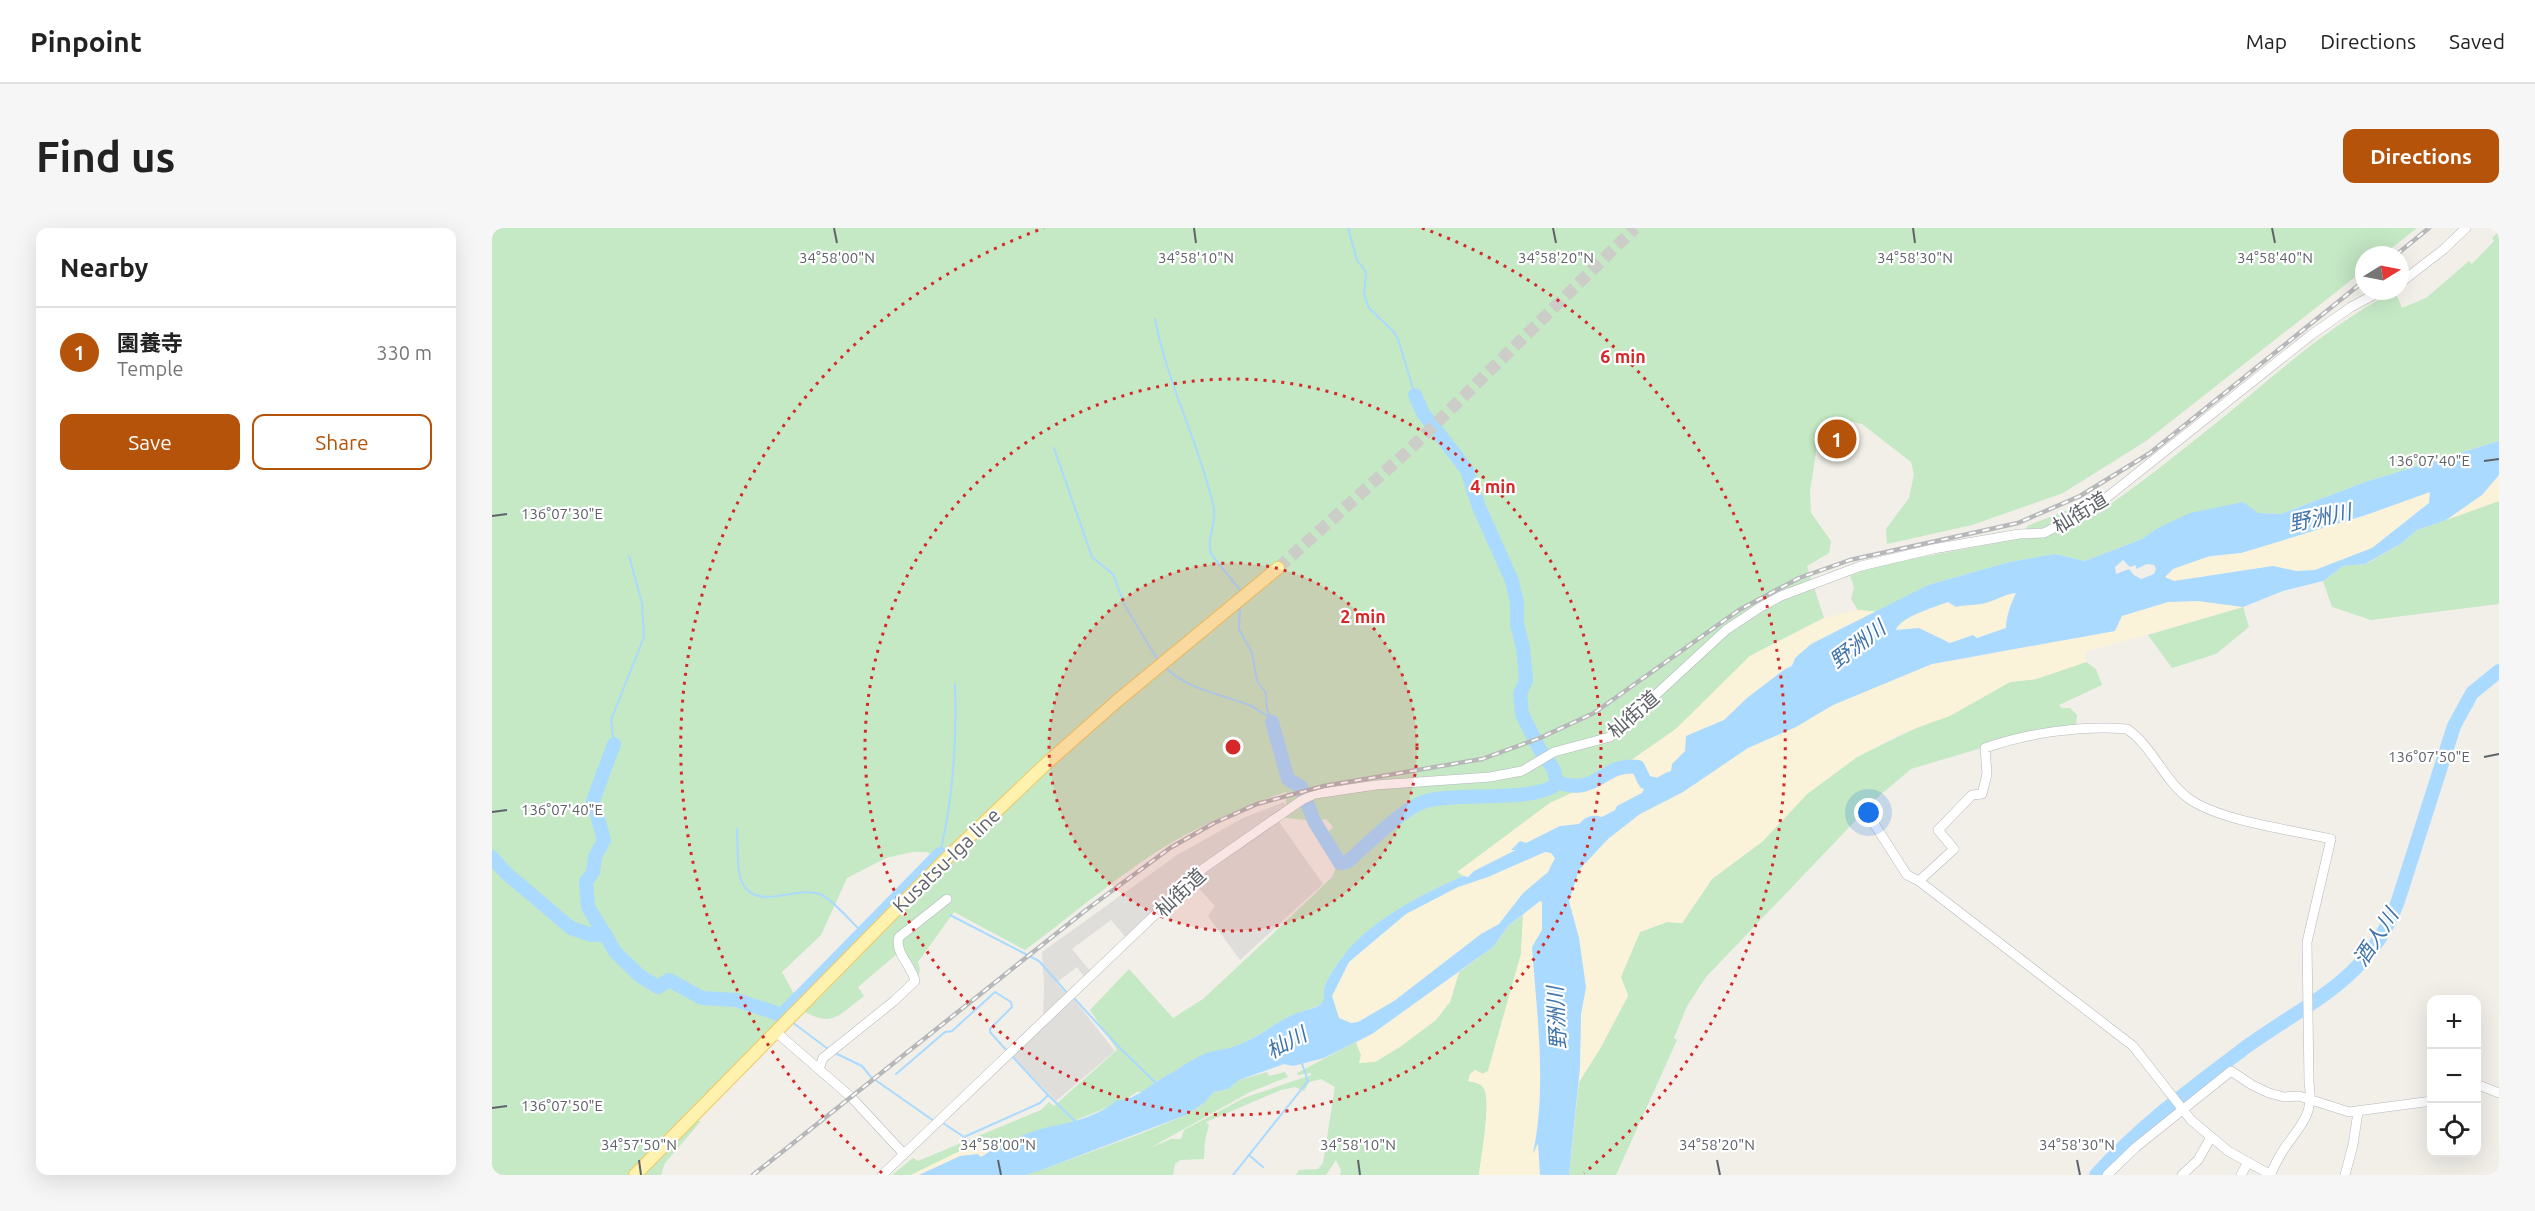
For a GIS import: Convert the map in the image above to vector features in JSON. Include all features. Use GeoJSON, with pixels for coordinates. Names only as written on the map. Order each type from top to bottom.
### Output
{"type":"FeatureCollection","features":[{"type":"Feature","properties":{"kind":"main road","name":"Kusatsu-Iga line"},"geometry":{"type":"LineString","coordinates":[[635,1175],[948,857],[1048,762],[1117,701],[1278,568]]}},
{"type":"Feature","properties":{"kind":"street"},"geometry":{"type":"LineString","coordinates":[[2409,276],[2444,249],[2466,228]]}},
{"type":"Feature","properties":{"kind":"street","name":"杣街道"},"geometry":{"type":"LineString","coordinates":[[882,1175],[1204,868],[1302,800],[1315,794],[1376,784],[1490,777],[1522,771],[1554,752],[1610,737],[1726,630],[1781,596],[1871,563],[1933,549],[2019,534],[2044,533],[2096,506],[2311,335],[2364,300]]}},
{"type":"Feature","properties":{"kind":"street"},"geometry":{"type":"LineString","coordinates":[[1866,811],[1907,875],[1919,881],[2133,1046],[2182,1110],[2228,1151],[2270,1175],[2285,1146],[2300,1130],[2312,1100],[2309,1083],[2307,942],[2331,839],[2231,816],[2203,807],[2187,797],[2127,729],[2069,731],[2035,735],[1985,748],[1987,774],[1982,794],[1972,795],[1938,830],[1954,849],[1919,881]]}},
{"type":"Feature","properties":{"kind":"street"},"geometry":{"type":"LineString","coordinates":[[819,1069],[824,1058],[915,981],[910,966],[899,951],[897,944],[899,937],[947,899]]}},
{"type":"Feature","properties":{"kind":"street"},"geometry":{"type":"LineString","coordinates":[[776,1032],[851,1096],[903,1153]]}},
{"type":"Feature","properties":{"kind":"street"},"geometry":{"type":"LineString","coordinates":[[2107,1175],[2136,1147],[2231,1071],[2269,1093],[2284,1097],[2299,1096],[2349,1112],[2427,1102]]}},
{"type":"Feature","properties":{"kind":"street"},"geometry":{"type":"LineString","coordinates":[[2481,1086],[2499,1093]]}},
{"type":"Feature","properties":{"kind":"street"},"geometry":{"type":"LineString","coordinates":[[2345,1175],[2354,1145],[2358,1112]]}},
{"type":"Feature","properties":{"kind":"street"},"geometry":{"type":"LineString","coordinates":[[2182,1175],[2198,1160],[2211,1137]]}},
{"type":"Feature","properties":{"kind":"street"},"geometry":{"type":"LineString","coordinates":[[2241,1175],[2248,1162]]}},
{"type":"Feature","properties":{"kind":"shaded area"},"geometry":{"type":"Polygon","coordinates":[[[1284,802],[1286,806],[1127,939],[1111,920],[1072,949],[1091,972],[1085,978],[1077,967],[1056,983],[1067,995],[1043,1018],[1042,952],[1177,855],[1243,818],[1284,802]]]}},
{"type":"Feature","properties":{"kind":"shaded area"},"geometry":{"type":"Polygon","coordinates":[[[1277,819],[1323,884],[1240,960],[1208,916],[1215,906],[1193,882],[1206,870],[1277,819]]]}},
{"type":"Feature","properties":{"kind":"shaded area"},"geometry":{"type":"Polygon","coordinates":[[[1073,998],[1115,1051],[1056,1101],[1012,1055],[1073,998]]]}},
{"type":"Feature","properties":{"kind":"green space"},"geometry":{"type":"Polygon","coordinates":[[[492,228],[2417,228],[2394,246],[2355,246],[2355,277],[2146,441],[2063,493],[1972,525],[1887,544],[1886,529],[1909,498],[1914,474],[1911,462],[1862,424],[1840,419],[1830,423],[1819,434],[1810,491],[1811,513],[1831,541],[1829,553],[1807,566],[1824,618],[1750,656],[1676,729],[1607,777],[1550,803],[1458,872],[1463,876],[1413,901],[1381,921],[1353,946],[1331,973],[1325,984],[1324,999],[1320,1005],[1288,1017],[1241,1045],[1204,1055],[1157,1081],[1144,1092],[1137,1092],[1123,1101],[1064,1125],[1054,1126],[1006,1143],[989,1141],[960,1151],[911,1175],[892,1175],[913,1158],[918,1161],[1041,1110],[1049,1102],[1054,1106],[1117,1050],[1090,1010],[1129,969],[1173,1018],[1203,999],[1332,877],[1341,856],[1324,836],[1333,827],[1326,819],[1315,821],[1286,818],[1286,792],[1197,828],[1164,847],[1123,875],[1025,950],[954,912],[918,962],[920,970],[918,978],[898,953],[858,987],[864,996],[839,1015],[825,1019],[808,1014],[796,1007],[628,1175],[492,1175],[492,228]],[[912,852],[886,858],[847,878],[821,935],[782,972],[793,992],[817,1000],[947,864],[927,852],[912,852]]]}},
{"type":"Feature","properties":{"kind":"green space"},"geometry":{"type":"Polygon","coordinates":[[[2499,231],[2499,441],[2365,482],[2281,514],[2258,513],[2156,529],[2142,539],[2085,561],[2055,554],[2009,562],[1928,585],[1879,612],[1858,610],[1851,599],[1854,587],[1850,576],[1878,565],[2024,538],[2027,526],[2083,504],[2093,516],[2169,460],[2335,328],[2378,300],[2399,300],[2402,308],[2426,298],[2469,261],[2472,264],[2494,241],[2492,238],[2499,231]]]}},
{"type":"Feature","properties":{"kind":"green space"},"geometry":{"type":"Polygon","coordinates":[[[2499,501],[2499,604],[2371,620],[2332,607],[2323,581],[2343,566],[2366,564],[2402,543],[2417,530],[2499,501]]]}},
{"type":"Feature","properties":{"kind":"green space"},"geometry":{"type":"Polygon","coordinates":[[[2243,607],[2249,627],[2216,654],[2172,668],[2148,635],[2243,607]]]}},
{"type":"Feature","properties":{"kind":"green space"},"geometry":{"type":"Polygon","coordinates":[[[2086,662],[2096,669],[2102,685],[2059,705],[2062,708],[2070,708],[2077,715],[2076,725],[1997,741],[1911,769],[1879,796],[1706,977],[1687,1006],[1674,1038],[1677,1040],[1616,1175],[1569,1175],[1579,1082],[1628,996],[1620,978],[1640,932],[1667,922],[1682,923],[1712,879],[1763,841],[1807,794],[1857,757],[2010,682],[2036,679],[2086,662]]]}},
{"type":"Feature","properties":{"kind":"green space"},"geometry":{"type":"Polygon","coordinates":[[[1523,915],[1521,954],[1488,1071],[1468,1081],[1482,1085],[1487,1096],[1479,1175],[1340,1175],[1341,1170],[1336,1160],[1326,1175],[1296,1175],[1299,1170],[1318,1169],[1323,1163],[1335,1087],[1321,1079],[1309,1082],[1304,1091],[1295,1087],[1281,1090],[1206,1122],[1209,1125],[1204,1159],[1180,1160],[1175,1164],[1173,1175],[1010,1175],[1044,1169],[1186,1115],[1204,1103],[1214,1092],[1228,1089],[1239,1080],[1267,1072],[1269,1076],[1285,1072],[1288,1077],[1250,1092],[1150,1148],[1171,1139],[1181,1139],[1184,1130],[1244,1098],[1311,1075],[1311,1073],[1298,1075],[1297,1073],[1356,1042],[1361,1055],[1450,1002],[1459,972],[1493,947],[1508,926],[1523,915]]]}},
{"type":"Feature","properties":{"kind":"green space"},"geometry":{"type":"Polygon","coordinates":[[[696,1121],[701,1121],[665,1163],[661,1175],[643,1175],[696,1121]]]}},
{"type":"Feature","properties":{"kind":"sand"},"geometry":{"type":"Polygon","coordinates":[[[2499,475],[2499,501],[2446,520],[2482,495],[2499,475]]]}},
{"type":"Feature","properties":{"kind":"sand"},"geometry":{"type":"Polygon","coordinates":[[[2430,492],[2429,503],[2372,548],[2315,570],[2296,571],[2273,566],[2174,581],[2164,577],[2172,570],[2191,562],[2248,551],[2430,492]]]}},
{"type":"Feature","properties":{"kind":"sand"},"geometry":{"type":"Polygon","coordinates":[[[2016,592],[2009,610],[2006,628],[1977,638],[1973,635],[1950,643],[1919,628],[1896,630],[1899,625],[1911,617],[1949,602],[1956,607],[1983,603],[2016,592]]]}},
{"type":"Feature","properties":{"kind":"sand"},"geometry":{"type":"Polygon","coordinates":[[[2198,601],[2243,607],[2085,652],[2086,662],[2036,679],[2010,682],[1950,716],[1902,733],[1857,757],[1807,794],[1763,841],[1712,879],[1682,923],[1667,922],[1640,932],[1621,977],[1628,995],[1601,1047],[1579,1082],[1581,1014],[1586,987],[1569,901],[1579,870],[1608,839],[1640,814],[1683,792],[1748,748],[1796,727],[1833,705],[1932,664],[1983,656],[2168,602],[2198,601]]]}},
{"type":"Feature","properties":{"kind":"sand"},"geometry":{"type":"Polygon","coordinates":[[[1858,610],[1879,612],[1842,627],[1747,698],[1724,720],[1686,736],[1685,751],[1672,764],[1671,772],[1644,788],[1642,793],[1617,806],[1616,810],[1579,824],[1560,826],[1474,871],[1468,877],[1457,872],[1550,803],[1607,777],[1676,729],[1750,656],[1824,618],[1858,610]]]}},
{"type":"Feature","properties":{"kind":"sand"},"geometry":{"type":"Polygon","coordinates":[[[1545,851],[1551,853],[1555,858],[1548,872],[1504,916],[1499,924],[1481,934],[1395,1001],[1358,1022],[1351,1023],[1339,1018],[1332,996],[1349,962],[1406,914],[1458,887],[1488,877],[1545,851]]]}},
{"type":"Feature","properties":{"kind":"sand"},"geometry":{"type":"Polygon","coordinates":[[[1542,901],[1542,930],[1532,947],[1541,1074],[1534,1149],[1539,1141],[1540,1175],[1479,1175],[1486,1118],[1486,1096],[1481,1085],[1468,1081],[1470,1074],[1475,1070],[1484,1074],[1488,1071],[1521,954],[1523,915],[1542,901]]]}},
{"type":"Feature","properties":{"kind":"sand"},"geometry":{"type":"Polygon","coordinates":[[[1459,972],[1450,1002],[1436,1020],[1400,1047],[1375,1062],[1359,1063],[1361,1055],[1356,1042],[1372,1034],[1459,972]]]}},
{"type":"Feature","properties":{"kind":"sand"},"geometry":{"type":"Polygon","coordinates":[[[989,1141],[1006,1143],[981,1158],[978,1154],[960,1156],[919,1175],[911,1175],[960,1151],[989,1141]]]}},
{"type":"Feature","properties":{"kind":"water"},"geometry":{"type":"Polygon","coordinates":[[[2499,441],[2499,475],[2482,495],[2446,520],[2417,530],[2402,543],[2365,564],[2343,566],[2323,581],[2283,591],[2243,607],[2198,601],[2168,602],[2122,616],[2115,631],[1932,664],[1833,705],[1796,727],[1748,748],[1683,792],[1640,814],[1608,839],[1579,870],[1569,901],[1579,938],[1586,987],[1581,1014],[1580,1067],[1569,1175],[1540,1175],[1538,1143],[1533,1154],[1540,1077],[1532,947],[1542,930],[1542,902],[1540,901],[1508,926],[1493,947],[1372,1034],[1324,1058],[1293,1066],[1284,1064],[1239,1080],[1228,1089],[1214,1092],[1204,1103],[1186,1115],[1025,1175],[919,1175],[960,1156],[978,1154],[981,1157],[1026,1134],[1079,1120],[1096,1113],[1117,1100],[1135,1095],[1201,1055],[1239,1045],[1290,1016],[1320,1005],[1324,999],[1325,984],[1331,973],[1352,946],[1380,921],[1430,891],[1463,876],[1468,877],[1474,871],[1516,850],[1511,850],[1520,841],[1526,843],[1560,826],[1579,824],[1589,816],[1602,817],[1615,810],[1617,806],[1642,793],[1654,780],[1671,771],[1672,764],[1685,751],[1686,736],[1724,720],[1747,698],[1792,666],[1795,658],[1811,644],[1928,585],[2009,562],[2055,554],[2085,561],[2142,539],[2156,529],[2190,513],[2243,502],[2258,513],[2281,514],[2365,482],[2499,441]],[[2430,492],[2366,515],[2241,553],[2210,556],[2173,569],[2165,577],[2174,581],[2273,566],[2296,571],[2315,570],[2372,548],[2429,503],[2430,492]],[[2123,560],[2115,567],[2116,574],[2129,569],[2141,579],[2154,574],[2156,569],[2154,565],[2147,564],[2136,569],[2136,565],[2130,567],[2123,560]],[[2016,593],[1981,604],[1956,607],[1948,602],[1911,617],[1899,625],[1896,630],[1919,628],[1950,643],[1973,635],[1977,638],[2006,628],[2009,610],[2016,593]],[[1545,852],[1488,877],[1458,887],[1406,914],[1349,962],[1332,996],[1339,1018],[1351,1023],[1358,1022],[1394,1001],[1481,934],[1499,924],[1523,893],[1548,872],[1555,858],[1551,853],[1545,852]]]}},
{"type":"Feature","properties":{"kind":"waterway"},"geometry":{"type":"LineString","coordinates":[[1348,228],[1357,260],[1366,272],[1364,295],[1369,308],[1394,332],[1398,339],[1415,395]]}},
{"type":"Feature","properties":{"kind":"waterway"},"geometry":{"type":"LineString","coordinates":[[1155,319],[1167,366],[1213,504],[1211,554],[1240,590],[1240,594]]}},
{"type":"Feature","properties":{"kind":"waterway"},"geometry":{"type":"LineString","coordinates":[[1415,395],[1423,413],[1467,470],[1479,507],[1512,581],[1517,602],[1517,624],[1523,648],[1526,680],[1520,694],[1522,714],[1542,754],[1553,768],[1557,782],[1582,785],[1591,783],[1616,769],[1638,767],[1645,782],[1658,785],[1669,784]]}},
{"type":"Feature","properties":{"kind":"waterway"},"geometry":{"type":"LineString","coordinates":[[1054,448],[1092,557],[1113,574],[1125,606],[1158,660]]}},
{"type":"Feature","properties":{"kind":"waterway"},"geometry":{"type":"LineString","coordinates":[[614,744],[611,720],[644,637],[642,603],[629,556]]}},
{"type":"Feature","properties":{"kind":"waterway"},"geometry":{"type":"LineString","coordinates":[[1240,606],[1239,629],[1252,653],[1257,681],[1266,693],[1267,709],[1272,722]]}},
{"type":"Feature","properties":{"kind":"waterway"},"geometry":{"type":"LineString","coordinates":[[1164,666],[1193,686],[1252,706],[1269,716]]}},
{"type":"Feature","properties":{"kind":"waterway","name":"酒人川"},"geometry":{"type":"LineString","coordinates":[[2096,1175],[2131,1140],[2206,1077],[2335,986],[2371,951],[2386,928],[2398,901],[2454,726],[2472,693],[2499,671]]}},
{"type":"Feature","properties":{"kind":"waterway"},"geometry":{"type":"LineString","coordinates":[[940,854],[953,770],[955,684]]}},
{"type":"Feature","properties":{"kind":"waterway"},"geometry":{"type":"LineString","coordinates":[[1272,722],[1288,779],[1301,787],[1314,821],[1340,863],[1347,862],[1394,820],[1423,802],[1455,797],[1533,793],[1548,789],[1559,782]]}},
{"type":"Feature","properties":{"kind":"waterway"},"geometry":{"type":"LineString","coordinates":[[614,744],[593,801],[604,840],[595,857],[593,872],[586,882],[588,907],[616,953],[640,976],[658,987],[669,980],[702,998],[736,1000],[782,1015],[940,854]]}},
{"type":"Feature","properties":{"kind":"waterway"},"geometry":{"type":"LineString","coordinates":[[737,829],[739,873],[743,884],[750,892],[768,897],[802,893],[822,895],[863,933]]}},
{"type":"Feature","properties":{"kind":"waterway"},"geometry":{"type":"LineString","coordinates":[[492,857],[506,873],[571,928],[592,935],[605,934]]}},
{"type":"Feature","properties":{"kind":"waterway"},"geometry":{"type":"LineString","coordinates":[[950,915],[1039,961],[1068,994]]}},
{"type":"Feature","properties":{"kind":"waterway"},"geometry":{"type":"LineString","coordinates":[[896,1074],[945,1032],[952,1031],[995,992],[1011,1002],[1012,1007],[990,1029],[990,1032],[1007,1051]]}},
{"type":"Feature","properties":{"kind":"waterway"},"geometry":{"type":"LineString","coordinates":[[1073,997],[1156,1083]]}},
{"type":"Feature","properties":{"kind":"waterway"},"geometry":{"type":"LineString","coordinates":[[792,1022],[828,1049]]}},
{"type":"Feature","properties":{"kind":"waterway"},"geometry":{"type":"LineString","coordinates":[[833,1052],[862,1066],[871,1077],[934,1121]]}},
{"type":"Feature","properties":{"kind":"waterway"},"geometry":{"type":"LineString","coordinates":[[1011,1055],[1076,1122]]}},
{"type":"Feature","properties":{"kind":"waterway"},"geometry":{"type":"LineString","coordinates":[[1233,1175],[1308,1081],[1301,1061]]}},
{"type":"Feature","properties":{"kind":"waterway"},"geometry":{"type":"LineString","coordinates":[[943,1123],[964,1137],[1040,1103],[1048,1095]]}},
{"type":"Feature","properties":{"kind":"waterway"},"geometry":{"type":"LineString","coordinates":[[1249,1155],[1263,1167]]}},
{"type":"Feature","properties":{"kind":"tunnel"},"geometry":{"type":"LineString","coordinates":[[1278,568],[1410,449],[1635,228]]}},
{"type":"Feature","properties":{"kind":"railway"},"geometry":{"type":"LineString","coordinates":[[2407,246],[2429,228]]}},
{"type":"Feature","properties":{"kind":"railway"},"geometry":{"type":"LineString","coordinates":[[753,1175],[1086,910],[1170,848],[1214,823],[1257,804],[1324,786],[1482,759],[1540,738],[1594,713],[1739,610],[1799,578],[1850,560],[2018,523],[2080,496],[2150,453],[2355,288]]}},
{"type":"Feature","properties":{"kind":"place","name":"園養寺"},"geometry":{"type":"Point","coordinates":[1837,439]}},
{"type":"Feature","properties":{"kind":"water label","name":"野洲川"},"geometry":{"type":"Point","coordinates":[2320,517]}},
{"type":"Feature","properties":{"kind":"water label","name":"野洲川"},"geometry":{"type":"Point","coordinates":[1857,644]}},
{"type":"Feature","properties":{"kind":"water label","name":"野洲川"},"geometry":{"type":"Point","coordinates":[1556,1018]}},
{"type":"Feature","properties":{"kind":"water label","name":"杣川"},"geometry":{"type":"Point","coordinates":[1286,1042]}}]}
